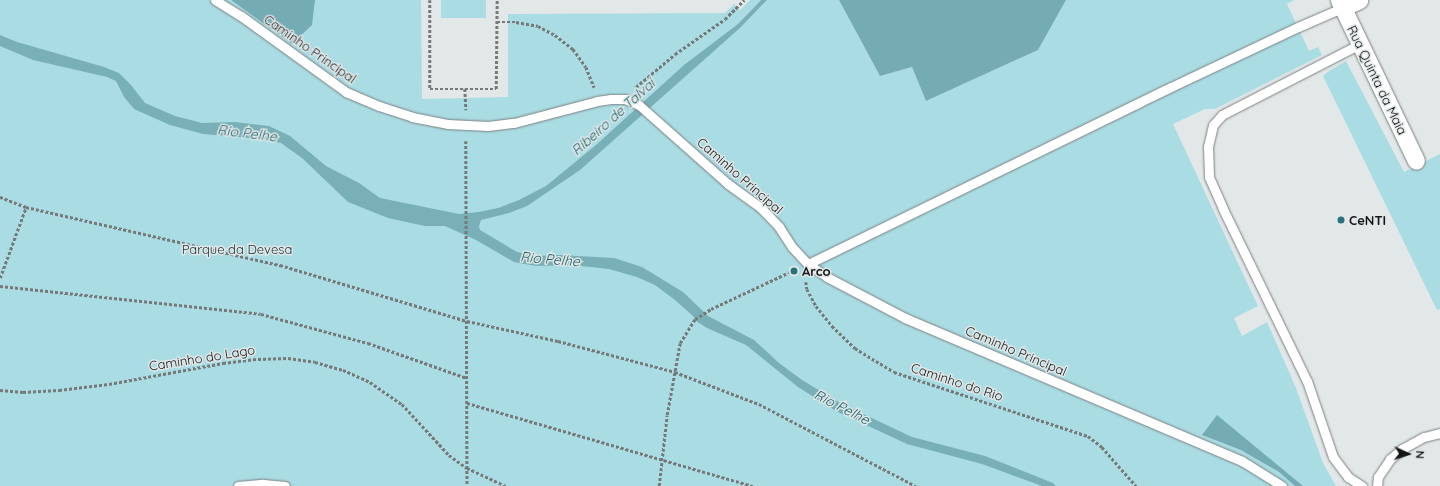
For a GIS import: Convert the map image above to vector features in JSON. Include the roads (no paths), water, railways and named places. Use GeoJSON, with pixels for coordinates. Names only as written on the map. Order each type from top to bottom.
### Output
{"type":"FeatureCollection","features":[{"type":"Feature","properties":{"kind":"street"},"geometry":{"type":"LineString","coordinates":[[1340,4],[1359,0]]}},
{"type":"Feature","properties":{"kind":"street","name":"Rua Quinta da Maia"},"geometry":{"type":"LineString","coordinates":[[1340,4],[1416,161]]}},
{"type":"Feature","properties":{"kind":"lane","name":"Caminho Principal"},"geometry":{"type":"LineString","coordinates":[[215,0],[240,16],[346,92],[379,106],[412,117],[448,124],[466,125],[514,123],[597,101],[625,99],[639,106],[728,184],[760,207],[779,227],[792,247],[808,264],[828,277],[906,318],[1242,460],[1282,486]]}},
{"type":"Feature","properties":{"kind":"lane"},"geometry":{"type":"LineString","coordinates":[[808,264],[1171,87],[1298,27],[1340,4]]}},
{"type":"Feature","properties":{"kind":"lane"},"geometry":{"type":"LineString","coordinates":[[1360,44],[1222,115],[1213,125],[1208,147],[1209,178],[1307,381],[1333,457],[1348,477],[1362,486]]}},
{"type":"Feature","properties":{"kind":"lane"},"geometry":{"type":"LineString","coordinates":[[1376,486],[1378,477],[1390,459],[1402,449],[1424,437],[1440,433]]}},
{"type":"Feature","properties":{"kind":"lane"},"geometry":{"type":"LineString","coordinates":[[238,486],[263,484],[285,486]]}},
{"type":"Feature","properties":{"kind":"water","name":"Rio Pelhe"},"geometry":{"type":"Polygon","coordinates":[[[761,0],[767,0],[741,27],[580,170],[527,206],[509,213],[481,220],[479,226],[480,230],[517,252],[536,256],[559,255],[614,258],[642,267],[683,292],[708,316],[754,340],[779,363],[802,380],[840,403],[912,437],[985,456],[1053,483],[1056,486],[1042,486],[982,464],[907,444],[836,411],[798,387],[746,345],[707,328],[696,321],[693,316],[675,300],[655,285],[637,277],[609,269],[572,265],[536,266],[514,262],[476,240],[445,226],[425,226],[388,218],[348,202],[302,158],[281,143],[263,139],[203,134],[170,125],[134,109],[124,97],[116,81],[107,77],[33,60],[0,46],[0,35],[17,42],[104,67],[119,73],[131,85],[145,103],[175,116],[202,123],[235,122],[269,126],[290,136],[326,166],[359,183],[380,198],[459,214],[498,208],[519,200],[546,186],[596,145],[684,65],[738,24],[761,0]]]}},
{"type":"Feature","properties":{"kind":"place","name":"CeNTI"},"geometry":{"type":"Point","coordinates":[1341,220]}},
{"type":"Feature","properties":{"kind":"place","name":"Arco"},"geometry":{"type":"Point","coordinates":[794,271]}},
{"type":"Feature","properties":{"kind":"water label","name":"Ribeiro de Talvai"},"geometry":{"type":"Point","coordinates":[613,117]}},
{"type":"Feature","properties":{"kind":"park label","name":"Parque da Devesa"},"geometry":{"type":"Point","coordinates":[237,249]}}]}
